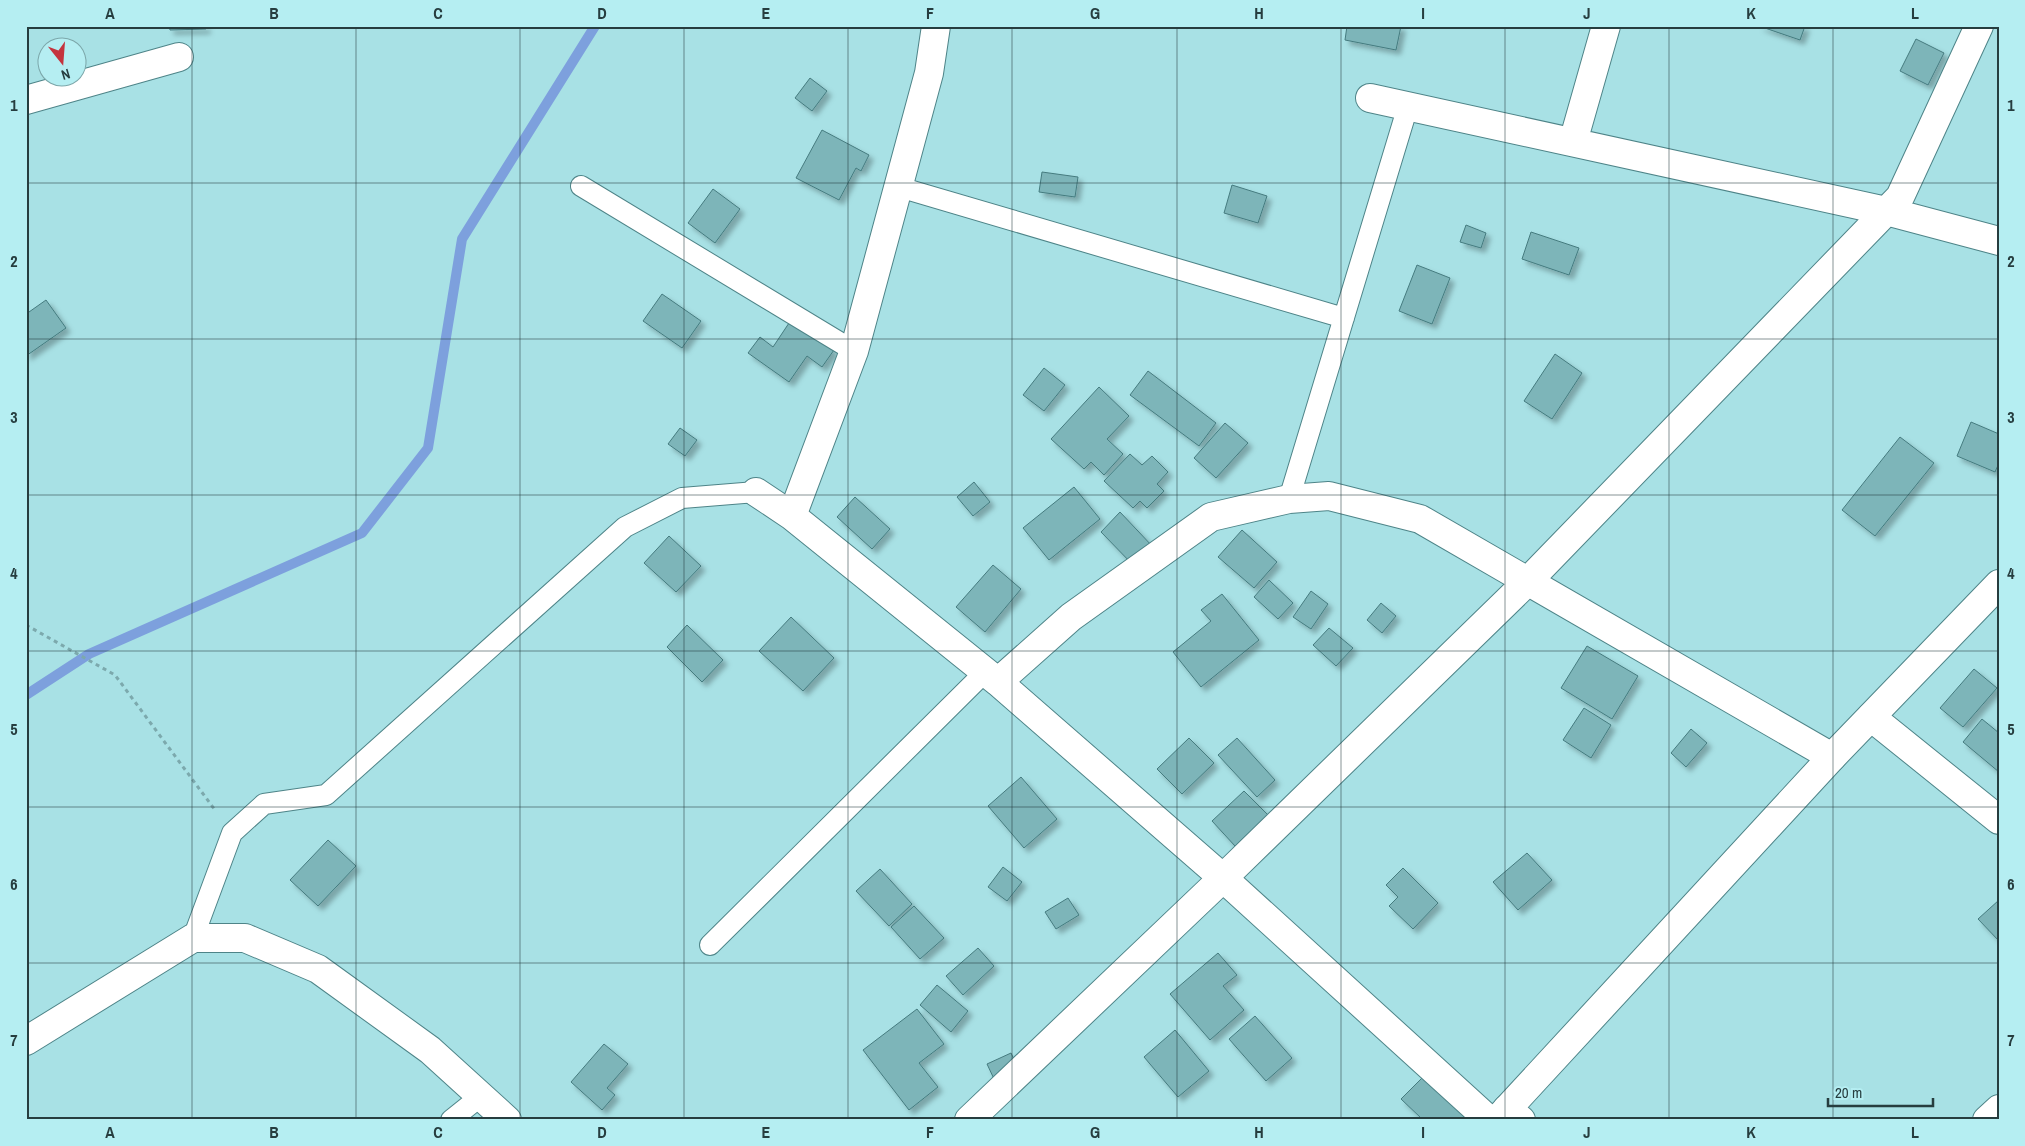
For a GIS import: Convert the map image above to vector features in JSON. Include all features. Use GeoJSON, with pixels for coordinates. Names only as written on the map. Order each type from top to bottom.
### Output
{"type":"FeatureCollection","features":[{"type":"Feature","properties":{"kind":"street"},"geometry":{"type":"LineString","coordinates":[[792,516],[854,351],[930,73],[936,26]]}},
{"type":"Feature","properties":{"kind":"street"},"geometry":{"type":"LineString","coordinates":[[1572,142],[1606,26]]}},
{"type":"Feature","properties":{"kind":"street"},"geometry":{"type":"LineString","coordinates":[[969,1120],[1223,878],[1528,581],[1900,197],[1979,26]]}},
{"type":"Feature","properties":{"kind":"street"},"geometry":{"type":"LineString","coordinates":[[26,100],[179,57]]}},
{"type":"Feature","properties":{"kind":"street"},"geometry":{"type":"LineString","coordinates":[[1370,98],[1886,211],[1999,241]]}},
{"type":"Feature","properties":{"kind":"street"},"geometry":{"type":"LineString","coordinates":[[756,492],[792,516],[991,677],[1223,878],[1504,1117],[1832,757],[1999,584]]}},
{"type":"Feature","properties":{"kind":"street"},"geometry":{"type":"LineString","coordinates":[[991,677],[1211,517],[1289,499],[1329,496],[1420,518],[1832,757]]}},
{"type":"Feature","properties":{"kind":"street"},"geometry":{"type":"LineString","coordinates":[[1871,717],[1999,820]]}},
{"type":"Feature","properties":{"kind":"street"},"geometry":{"type":"LineString","coordinates":[[26,1042],[193,938],[245,938],[318,969],[430,1050],[507,1120]]}},
{"type":"Feature","properties":{"kind":"street"},"geometry":{"type":"LineString","coordinates":[[1987,1120],[1999,1109]]}},
{"type":"Feature","properties":{"kind":"lane"},"geometry":{"type":"LineString","coordinates":[[1289,499],[1408,106]]}},
{"type":"Feature","properties":{"kind":"lane"},"geometry":{"type":"LineString","coordinates":[[581,186],[854,351]]}},
{"type":"Feature","properties":{"kind":"lane"},"geometry":{"type":"LineString","coordinates":[[899,187],[1344,318]]}},
{"type":"Feature","properties":{"kind":"lane"},"geometry":{"type":"LineString","coordinates":[[193,938],[232,833],[264,804],[326,795],[624,527],[682,498],[756,492]]}},
{"type":"Feature","properties":{"kind":"lane"},"geometry":{"type":"LineString","coordinates":[[710,945],[991,677]]}},
{"type":"Feature","properties":{"kind":"lane"},"geometry":{"type":"LineString","coordinates":[[451,1120],[481,1096]]}},
{"type":"Feature","properties":{"kind":"path"},"geometry":{"type":"LineString","coordinates":[[26,625],[115,675],[232,833]]}},
{"type":"Feature","properties":{"kind":"building"},"geometry":{"type":"Polygon","coordinates":[[[169,26],[206,26],[206,29],[170,30],[169,26]]]}},
{"type":"Feature","properties":{"kind":"building"},"geometry":{"type":"Polygon","coordinates":[[[1347,26],[1401,26],[1396,50],[1345,40],[1347,26]]]}},
{"type":"Feature","properties":{"kind":"building"},"geometry":{"type":"Polygon","coordinates":[[[1759,26],[1805,26],[1800,40],[1759,26]]]}},
{"type":"Feature","properties":{"kind":"building"},"geometry":{"type":"Polygon","coordinates":[[[1916,39],[1944,53],[1928,85],[1900,71],[1916,39]]]}},
{"type":"Feature","properties":{"kind":"building"},"geometry":{"type":"Polygon","coordinates":[[[810,78],[827,91],[812,111],[795,98],[810,78]]]}},
{"type":"Feature","properties":{"kind":"building"},"geometry":{"type":"Polygon","coordinates":[[[822,130],[869,155],[861,171],[856,168],[839,200],[796,178],[822,130]]]}},
{"type":"Feature","properties":{"kind":"building"},"geometry":{"type":"Polygon","coordinates":[[[1042,172],[1078,177],[1075,197],[1039,192],[1042,172]]]}},
{"type":"Feature","properties":{"kind":"building"},"geometry":{"type":"Polygon","coordinates":[[[1232,185],[1267,196],[1258,223],[1224,213],[1232,185]]]}},
{"type":"Feature","properties":{"kind":"building"},"geometry":{"type":"Polygon","coordinates":[[[713,189],[740,209],[715,243],[688,223],[713,189]]]}},
{"type":"Feature","properties":{"kind":"building"},"geometry":{"type":"Polygon","coordinates":[[[1466,225],[1486,233],[1481,248],[1460,242],[1466,225]]]}},
{"type":"Feature","properties":{"kind":"building"},"geometry":{"type":"Polygon","coordinates":[[[1531,232],[1579,248],[1569,275],[1522,259],[1531,232]]]}},
{"type":"Feature","properties":{"kind":"building"},"geometry":{"type":"Polygon","coordinates":[[[1417,265],[1450,278],[1432,324],[1399,311],[1417,265]]]}},
{"type":"Feature","properties":{"kind":"building"},"geometry":{"type":"Polygon","coordinates":[[[662,294],[701,321],[682,348],[643,321],[662,294]]]}},
{"type":"Feature","properties":{"kind":"building"},"geometry":{"type":"Polygon","coordinates":[[[46,300],[66,328],[26,356],[26,308],[29,312],[46,300]]]}},
{"type":"Feature","properties":{"kind":"building"},"geometry":{"type":"Polygon","coordinates":[[[791,320],[834,350],[822,367],[807,356],[789,382],[748,353],[760,337],[773,347],[791,320]]]}},
{"type":"Feature","properties":{"kind":"building"},"geometry":{"type":"Polygon","coordinates":[[[1555,354],[1582,373],[1552,419],[1524,401],[1555,354]]]}},
{"type":"Feature","properties":{"kind":"building"},"geometry":{"type":"Polygon","coordinates":[[[1044,368],[1065,385],[1044,411],[1023,395],[1044,368]]]}},
{"type":"Feature","properties":{"kind":"building"},"geometry":{"type":"Polygon","coordinates":[[[1148,371],[1216,423],[1199,446],[1130,395],[1148,371]]]}},
{"type":"Feature","properties":{"kind":"building"},"geometry":{"type":"Polygon","coordinates":[[[1099,387],[1129,416],[1107,439],[1123,454],[1104,475],[1091,462],[1084,469],[1051,439],[1099,387]]]}},
{"type":"Feature","properties":{"kind":"building"},"geometry":{"type":"Polygon","coordinates":[[[1971,422],[1999,434],[1999,463],[1995,472],[1957,456],[1971,422]]]}},
{"type":"Feature","properties":{"kind":"building"},"geometry":{"type":"Polygon","coordinates":[[[1225,423],[1248,443],[1216,478],[1194,458],[1225,423]]]}},
{"type":"Feature","properties":{"kind":"building"},"geometry":{"type":"Polygon","coordinates":[[[680,428],[697,440],[685,456],[668,444],[680,428]]]}},
{"type":"Feature","properties":{"kind":"building"},"geometry":{"type":"Polygon","coordinates":[[[1900,437],[1934,463],[1875,536],[1842,510],[1900,437]]]}},
{"type":"Feature","properties":{"kind":"building"},"geometry":{"type":"Polygon","coordinates":[[[1130,454],[1142,465],[1152,456],[1168,472],[1157,484],[1164,491],[1147,508],[1140,501],[1133,508],[1104,481],[1130,454]]]}},
{"type":"Feature","properties":{"kind":"building"},"geometry":{"type":"Polygon","coordinates":[[[974,482],[990,502],[973,516],[957,497],[974,482]]]}},
{"type":"Feature","properties":{"kind":"building"},"geometry":{"type":"Polygon","coordinates":[[[1074,487],[1100,519],[1049,560],[1023,528],[1074,487]]]}},
{"type":"Feature","properties":{"kind":"building"},"geometry":{"type":"Polygon","coordinates":[[[855,497],[890,529],[872,549],[837,517],[855,497]]]}},
{"type":"Feature","properties":{"kind":"building"},"geometry":{"type":"Polygon","coordinates":[[[1120,512],[1154,548],[1135,567],[1101,532],[1120,512]]]}},
{"type":"Feature","properties":{"kind":"building"},"geometry":{"type":"Polygon","coordinates":[[[1242,530],[1277,562],[1254,588],[1218,557],[1242,530]]]}},
{"type":"Feature","properties":{"kind":"building"},"geometry":{"type":"Polygon","coordinates":[[[669,536],[701,566],[676,592],[644,563],[669,536]]]}},
{"type":"Feature","properties":{"kind":"building"},"geometry":{"type":"Polygon","coordinates":[[[993,565],[1021,589],[985,632],[956,607],[993,565]]]}},
{"type":"Feature","properties":{"kind":"building"},"geometry":{"type":"Polygon","coordinates":[[[1269,580],[1293,603],[1278,619],[1254,597],[1269,580]]]}},
{"type":"Feature","properties":{"kind":"building"},"geometry":{"type":"Polygon","coordinates":[[[1311,591],[1328,604],[1311,629],[1293,617],[1311,591]]]}},
{"type":"Feature","properties":{"kind":"building"},"geometry":{"type":"Polygon","coordinates":[[[1222,594],[1259,640],[1201,687],[1173,652],[1211,621],[1201,610],[1222,594]]]}},
{"type":"Feature","properties":{"kind":"building"},"geometry":{"type":"Polygon","coordinates":[[[1381,603],[1396,616],[1382,633],[1367,620],[1381,603]]]}},
{"type":"Feature","properties":{"kind":"building"},"geometry":{"type":"Polygon","coordinates":[[[791,617],[834,658],[803,691],[759,651],[791,617]]]}},
{"type":"Feature","properties":{"kind":"building"},"geometry":{"type":"Polygon","coordinates":[[[687,625],[723,660],[702,682],[667,647],[687,625]]]}},
{"type":"Feature","properties":{"kind":"building"},"geometry":{"type":"Polygon","coordinates":[[[1329,628],[1353,648],[1336,666],[1313,645],[1329,628]]]}},
{"type":"Feature","properties":{"kind":"building"},"geometry":{"type":"Polygon","coordinates":[[[1587,646],[1638,676],[1612,719],[1561,688],[1587,646]]]}},
{"type":"Feature","properties":{"kind":"building"},"geometry":{"type":"Polygon","coordinates":[[[1974,669],[1997,688],[1963,727],[1940,708],[1974,669]]]}},
{"type":"Feature","properties":{"kind":"building"},"geometry":{"type":"Polygon","coordinates":[[[1584,708],[1611,725],[1591,758],[1563,740],[1584,708]]]}},
{"type":"Feature","properties":{"kind":"building"},"geometry":{"type":"Polygon","coordinates":[[[1982,719],[1999,733],[1999,772],[1963,742],[1982,719]]]}},
{"type":"Feature","properties":{"kind":"building"},"geometry":{"type":"Polygon","coordinates":[[[1691,729],[1707,743],[1686,767],[1671,753],[1691,729]]]}},
{"type":"Feature","properties":{"kind":"building"},"geometry":{"type":"Polygon","coordinates":[[[1189,738],[1214,763],[1182,794],[1157,769],[1189,738]]]}},
{"type":"Feature","properties":{"kind":"building"},"geometry":{"type":"Polygon","coordinates":[[[1237,738],[1275,780],[1257,797],[1218,755],[1237,738]]]}},
{"type":"Feature","properties":{"kind":"building"},"geometry":{"type":"Polygon","coordinates":[[[1021,777],[1057,819],[1024,848],[988,806],[1021,777]]]}},
{"type":"Feature","properties":{"kind":"building"},"geometry":{"type":"Polygon","coordinates":[[[1244,791],[1268,815],[1235,846],[1212,821],[1244,791]]]}},
{"type":"Feature","properties":{"kind":"building"},"geometry":{"type":"Polygon","coordinates":[[[328,840],[356,866],[318,906],[290,880],[328,840]]]}},
{"type":"Feature","properties":{"kind":"building"},"geometry":{"type":"Polygon","coordinates":[[[1527,853],[1552,880],[1518,910],[1493,882],[1527,853]]]}},
{"type":"Feature","properties":{"kind":"building"},"geometry":{"type":"Polygon","coordinates":[[[1003,867],[1022,882],[1007,901],[988,887],[1003,867]]]}},
{"type":"Feature","properties":{"kind":"building"},"geometry":{"type":"Polygon","coordinates":[[[1403,868],[1438,903],[1413,929],[1389,906],[1398,897],[1386,885],[1403,868]]]}},
{"type":"Feature","properties":{"kind":"building"},"geometry":{"type":"Polygon","coordinates":[[[880,869],[912,904],[889,926],[856,891],[880,869]]]}},
{"type":"Feature","properties":{"kind":"building"},"geometry":{"type":"Polygon","coordinates":[[[1068,898],[1079,915],[1056,929],[1045,912],[1068,898]]]}},
{"type":"Feature","properties":{"kind":"building"},"geometry":{"type":"Polygon","coordinates":[[[1999,900],[1999,941],[1978,919],[1999,900]]]}},
{"type":"Feature","properties":{"kind":"building"},"geometry":{"type":"Polygon","coordinates":[[[914,906],[944,938],[920,959],[891,927],[914,906]]]}},
{"type":"Feature","properties":{"kind":"building"},"geometry":{"type":"Polygon","coordinates":[[[978,948],[994,966],[963,995],[946,976],[978,948]]]}},
{"type":"Feature","properties":{"kind":"building"},"geometry":{"type":"Polygon","coordinates":[[[1218,953],[1237,975],[1223,986],[1244,1010],[1210,1040],[1170,994],[1218,953]]]}},
{"type":"Feature","properties":{"kind":"building"},"geometry":{"type":"Polygon","coordinates":[[[937,985],[968,1011],[951,1032],[920,1005],[937,985]]]}},
{"type":"Feature","properties":{"kind":"building"},"geometry":{"type":"Polygon","coordinates":[[[917,1009],[944,1044],[919,1063],[938,1087],[909,1110],[863,1050],[917,1009]]]}},
{"type":"Feature","properties":{"kind":"building"},"geometry":{"type":"Polygon","coordinates":[[[1255,1016],[1292,1058],[1266,1081],[1229,1039],[1255,1016]]]}},
{"type":"Feature","properties":{"kind":"building"},"geometry":{"type":"Polygon","coordinates":[[[1175,1030],[1209,1071],[1178,1097],[1144,1057],[1175,1030]]]}},
{"type":"Feature","properties":{"kind":"building"},"geometry":{"type":"Polygon","coordinates":[[[604,1044],[628,1064],[607,1088],[615,1095],[602,1110],[571,1082],[604,1044]]]}},
{"type":"Feature","properties":{"kind":"building"},"geometry":{"type":"Polygon","coordinates":[[[1011,1053],[1019,1070],[995,1081],[987,1064],[1011,1053]]]}},
{"type":"Feature","properties":{"kind":"building"},"geometry":{"type":"Polygon","coordinates":[[[1423,1077],[1466,1118],[1465,1120],[1420,1120],[1421,1118],[1401,1099],[1423,1077]]]}},
{"type":"Feature","properties":{"kind":"waterway"},"geometry":{"type":"LineString","coordinates":[[26,695],[89,654],[362,533],[428,448],[462,239],[595,26]]}}]}
